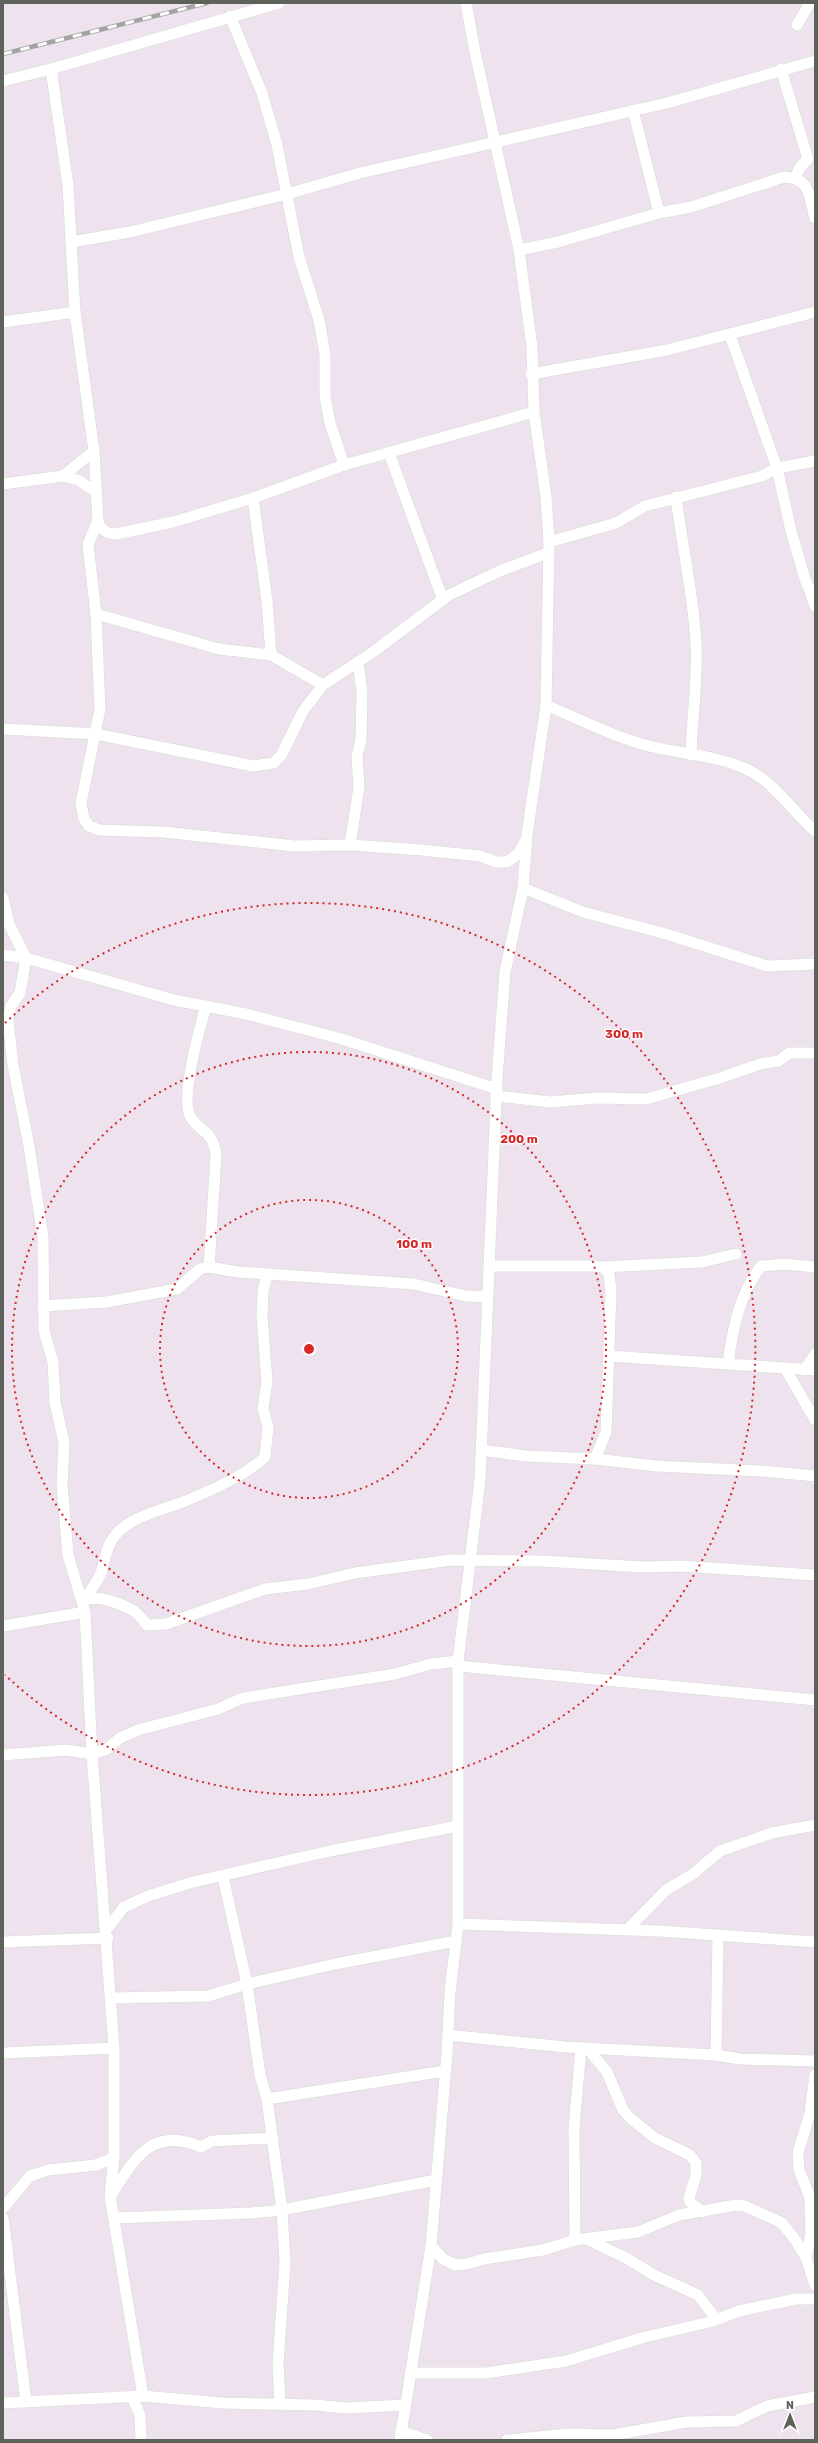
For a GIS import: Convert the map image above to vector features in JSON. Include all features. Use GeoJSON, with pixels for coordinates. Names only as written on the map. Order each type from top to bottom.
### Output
{"type":"FeatureCollection","features":[{"type":"Feature","properties":{"kind":"street"},"geometry":{"type":"LineString","coordinates":[[3,81],[51,69],[279,3]]}},
{"type":"Feature","properties":{"kind":"street"},"geometry":{"type":"LineString","coordinates":[[427,2440],[400,2435],[431,2246],[458,1924],[458,1663],[480,1480],[497,1093],[505,972],[523,888],[527,835],[546,705],[548,547],[546,497],[534,412],[531,374],[532,347],[519,250],[466,3]]}},
{"type":"Feature","properties":{"kind":"street"},"geometry":{"type":"LineString","coordinates":[[798,25],[810,3]]}},
{"type":"Feature","properties":{"kind":"street"},"geometry":{"type":"LineString","coordinates":[[230,16],[262,93],[276,144],[299,257],[319,320],[325,354],[325,397],[330,423],[344,465]]}},
{"type":"Feature","properties":{"kind":"street"},"geometry":{"type":"LineString","coordinates":[[71,242],[130,232],[287,194],[360,173],[496,143],[634,110],[720,88],[781,69],[815,61]]}},
{"type":"Feature","properties":{"kind":"street"},"geometry":{"type":"LineString","coordinates":[[51,69],[68,185],[75,312],[94,451],[98,520],[103,530],[116,534],[173,522],[253,498],[344,465],[534,412]]}},
{"type":"Feature","properties":{"kind":"street"},"geometry":{"type":"LineString","coordinates":[[781,69],[808,159],[800,167],[795,178]]}},
{"type":"Feature","properties":{"kind":"street"},"geometry":{"type":"LineString","coordinates":[[634,110],[659,213]]}},
{"type":"Feature","properties":{"kind":"street"},"geometry":{"type":"LineString","coordinates":[[519,250],[558,242],[659,213],[724,198],[784,177],[795,178],[805,185],[809,193],[815,218]]}},
{"type":"Feature","properties":{"kind":"street"},"geometry":{"type":"LineString","coordinates":[[3,322],[75,312]]}},
{"type":"Feature","properties":{"kind":"street"},"geometry":{"type":"LineString","coordinates":[[531,374],[667,350],[815,312]]}},
{"type":"Feature","properties":{"kind":"street"},"geometry":{"type":"LineString","coordinates":[[730,335],[777,468],[791,531],[812,590],[815,606]]}},
{"type":"Feature","properties":{"kind":"street"},"geometry":{"type":"LineString","coordinates":[[63,476],[94,451]]}},
{"type":"Feature","properties":{"kind":"street"},"geometry":{"type":"LineString","coordinates":[[389,452],[443,600]]}},
{"type":"Feature","properties":{"kind":"street"},"geometry":{"type":"LineString","coordinates":[[3,729],[96,734],[253,766],[274,763],[282,754],[303,712],[322,685],[358,662],[443,600],[548,547],[616,523],[645,506],[762,476],[777,468],[815,461]]}},
{"type":"Feature","properties":{"kind":"street"},"geometry":{"type":"LineString","coordinates":[[3,484],[63,476],[78,480],[96,492]]}},
{"type":"Feature","properties":{"kind":"street"},"geometry":{"type":"LineString","coordinates":[[676,497],[682,550],[690,583],[696,643],[691,755]]}},
{"type":"Feature","properties":{"kind":"street"},"geometry":{"type":"LineString","coordinates":[[253,498],[267,601],[271,655]]}},
{"type":"Feature","properties":{"kind":"street"},"geometry":{"type":"LineString","coordinates":[[98,520],[88,545],[96,614],[100,708],[82,803],[84,819],[89,826],[100,830],[163,832],[296,846],[350,845],[446,852],[480,856],[496,862],[507,862],[518,854],[527,835]]}},
{"type":"Feature","properties":{"kind":"street"},"geometry":{"type":"LineString","coordinates":[[96,614],[219,650],[271,655],[322,685]]}},
{"type":"Feature","properties":{"kind":"street"},"geometry":{"type":"LineString","coordinates":[[350,845],[359,787],[357,756],[361,740],[362,692],[358,662]]}},
{"type":"Feature","properties":{"kind":"street"},"geometry":{"type":"LineString","coordinates":[[546,705],[612,733],[652,746],[736,766],[758,776],[794,809],[815,831]]}},
{"type":"Feature","properties":{"kind":"street"},"geometry":{"type":"LineString","coordinates":[[523,888],[583,912],[666,934],[768,966],[815,964]]}},
{"type":"Feature","properties":{"kind":"street"},"geometry":{"type":"LineString","coordinates":[[3,898],[9,924],[26,958],[20,993],[11,1006],[8,1019],[13,1065],[29,1146],[43,1237],[44,1331],[53,1362],[55,1402],[64,1443],[62,1485],[68,1555],[83,1601],[85,1612],[92,1754],[112,1998],[114,2048],[114,2158],[110,2196],[138,2396],[141,2440]]}},
{"type":"Feature","properties":{"kind":"street"},"geometry":{"type":"LineString","coordinates":[[3,955],[26,958],[86,976],[342,1039],[497,1093],[551,1102],[596,1098],[646,1099],[720,1078],[752,1066],[779,1061],[789,1053],[815,1053]]}},
{"type":"Feature","properties":{"kind":"street"},"geometry":{"type":"LineString","coordinates":[[206,1006],[193,1049],[187,1106],[191,1117],[213,1140],[216,1155],[209,1267]]}},
{"type":"Feature","properties":{"kind":"street"},"geometry":{"type":"LineString","coordinates":[[489,1266],[603,1267],[702,1262],[736,1254]]}},
{"type":"Feature","properties":{"kind":"street"},"geometry":{"type":"LineString","coordinates":[[728,1363],[739,1305],[753,1277],[761,1266],[784,1264],[815,1267]]}},
{"type":"Feature","properties":{"kind":"street"},"geometry":{"type":"LineString","coordinates":[[43,1306],[106,1302],[177,1289],[200,1269],[209,1267],[268,1274],[414,1284],[466,1296],[488,1298]]}},
{"type":"Feature","properties":{"kind":"street"},"geometry":{"type":"LineString","coordinates":[[595,1459],[606,1432],[611,1291],[609,1274],[603,1267]]}},
{"type":"Feature","properties":{"kind":"street"},"geometry":{"type":"LineString","coordinates":[[83,1601],[102,1571],[106,1551],[113,1538],[125,1527],[144,1516],[188,1500],[254,1466],[265,1457],[268,1427],[263,1409],[267,1381],[262,1317],[263,1290],[268,1274]]}},
{"type":"Feature","properties":{"kind":"street"},"geometry":{"type":"LineString","coordinates":[[609,1356],[728,1363],[810,1370],[815,1354]]}},
{"type":"Feature","properties":{"kind":"street"},"geometry":{"type":"LineString","coordinates":[[786,1368],[815,1420]]}},
{"type":"Feature","properties":{"kind":"street"},"geometry":{"type":"LineString","coordinates":[[481,1450],[526,1456],[595,1459],[656,1466],[761,1471],[815,1476]]}},
{"type":"Feature","properties":{"kind":"street"},"geometry":{"type":"LineString","coordinates":[[83,1601],[89,1597],[106,1600],[135,1612],[147,1624],[158,1624],[266,1589],[308,1584],[354,1573],[418,1564],[470,1559],[542,1561],[606,1566],[681,1566],[815,1575]]}},
{"type":"Feature","properties":{"kind":"street"},"geometry":{"type":"LineString","coordinates":[[3,1626],[85,1612]]}},
{"type":"Feature","properties":{"kind":"street"},"geometry":{"type":"LineString","coordinates":[[5,1753],[66,1750],[92,1754],[107,1749],[120,1738],[138,1730],[218,1709],[243,1698],[395,1674],[431,1664],[458,1663],[815,1700]]}},
{"type":"Feature","properties":{"kind":"street"},"geometry":{"type":"LineString","coordinates":[[627,1930],[666,1890],[693,1874],[720,1851],[772,1833],[815,1825]]}},
{"type":"Feature","properties":{"kind":"street"},"geometry":{"type":"LineString","coordinates":[[107,1934],[124,1907],[148,1896],[193,1882],[223,1877],[330,1851],[458,1826]]}},
{"type":"Feature","properties":{"kind":"street"},"geometry":{"type":"LineString","coordinates":[[223,1877],[247,1984],[260,2075],[267,2099],[282,2210],[285,2263],[278,2363],[280,2404]]}},
{"type":"Feature","properties":{"kind":"street"},"geometry":{"type":"LineString","coordinates":[[458,1924],[627,1930],[815,1942]]}},
{"type":"Feature","properties":{"kind":"street"},"geometry":{"type":"LineString","coordinates":[[3,1942],[107,1934]]}},
{"type":"Feature","properties":{"kind":"street"},"geometry":{"type":"LineString","coordinates":[[716,2055],[718,1935]]}},
{"type":"Feature","properties":{"kind":"street"},"geometry":{"type":"LineString","coordinates":[[112,1998],[208,1996],[247,1984],[335,1964],[456,1941]]}},
{"type":"Feature","properties":{"kind":"street"},"geometry":{"type":"LineString","coordinates":[[448,2035],[585,2049],[716,2055],[740,2059],[815,2061]]}},
{"type":"Feature","properties":{"kind":"street"},"geometry":{"type":"LineString","coordinates":[[3,2053],[114,2048]]}},
{"type":"Feature","properties":{"kind":"street"},"geometry":{"type":"LineString","coordinates":[[585,2049],[607,2072],[623,2110],[630,2118],[644,2131],[684,2151],[696,2163],[696,2175],[689,2198],[690,2202],[703,2212]]}},
{"type":"Feature","properties":{"kind":"street"},"geometry":{"type":"LineString","coordinates":[[575,2240],[574,2127],[585,2049]]}},
{"type":"Feature","properties":{"kind":"street"},"geometry":{"type":"LineString","coordinates":[[267,2099],[445,2071]]}},
{"type":"Feature","properties":{"kind":"street"},"geometry":{"type":"LineString","coordinates":[[806,2258],[811,2234],[812,2214],[810,2198],[799,2170],[798,2153],[810,2113],[815,2076]]}},
{"type":"Feature","properties":{"kind":"street"},"geometry":{"type":"LineString","coordinates":[[110,2196],[142,2151],[154,2143],[177,2140],[200,2147],[212,2140],[273,2138]]}},
{"type":"Feature","properties":{"kind":"street"},"geometry":{"type":"LineString","coordinates":[[3,2208],[30,2176],[48,2170],[96,2166],[114,2158]]}},
{"type":"Feature","properties":{"kind":"street"},"geometry":{"type":"LineString","coordinates":[[114,2218],[251,2213],[282,2210],[436,2180]]}},
{"type":"Feature","properties":{"kind":"street"},"geometry":{"type":"LineString","coordinates":[[431,2246],[443,2259],[455,2265],[543,2250],[575,2240],[638,2232],[680,2215],[736,2205],[745,2206],[765,2217],[782,2223],[796,2241],[806,2258],[815,2283]]}},
{"type":"Feature","properties":{"kind":"street"},"geometry":{"type":"LineString","coordinates":[[3,2218],[26,2402]]}},
{"type":"Feature","properties":{"kind":"street"},"geometry":{"type":"LineString","coordinates":[[587,2238],[626,2258],[654,2275],[698,2295],[716,2319]]}},
{"type":"Feature","properties":{"kind":"street"},"geometry":{"type":"LineString","coordinates":[[410,2374],[486,2373],[566,2361],[645,2337],[716,2319],[739,2311],[796,2299],[815,2299]]}},
{"type":"Feature","properties":{"kind":"street"},"geometry":{"type":"LineString","coordinates":[[3,2403],[138,2396],[223,2403],[316,2405],[345,2408],[405,2405]]}},
{"type":"Feature","properties":{"kind":"street"},"geometry":{"type":"LineString","coordinates":[[507,2440],[568,2434],[612,2435],[686,2422],[736,2421],[767,2406],[815,2397]]}},
{"type":"Feature","properties":{"kind":"railway"},"geometry":{"type":"LineString","coordinates":[[3,54],[207,3]]}}]}
